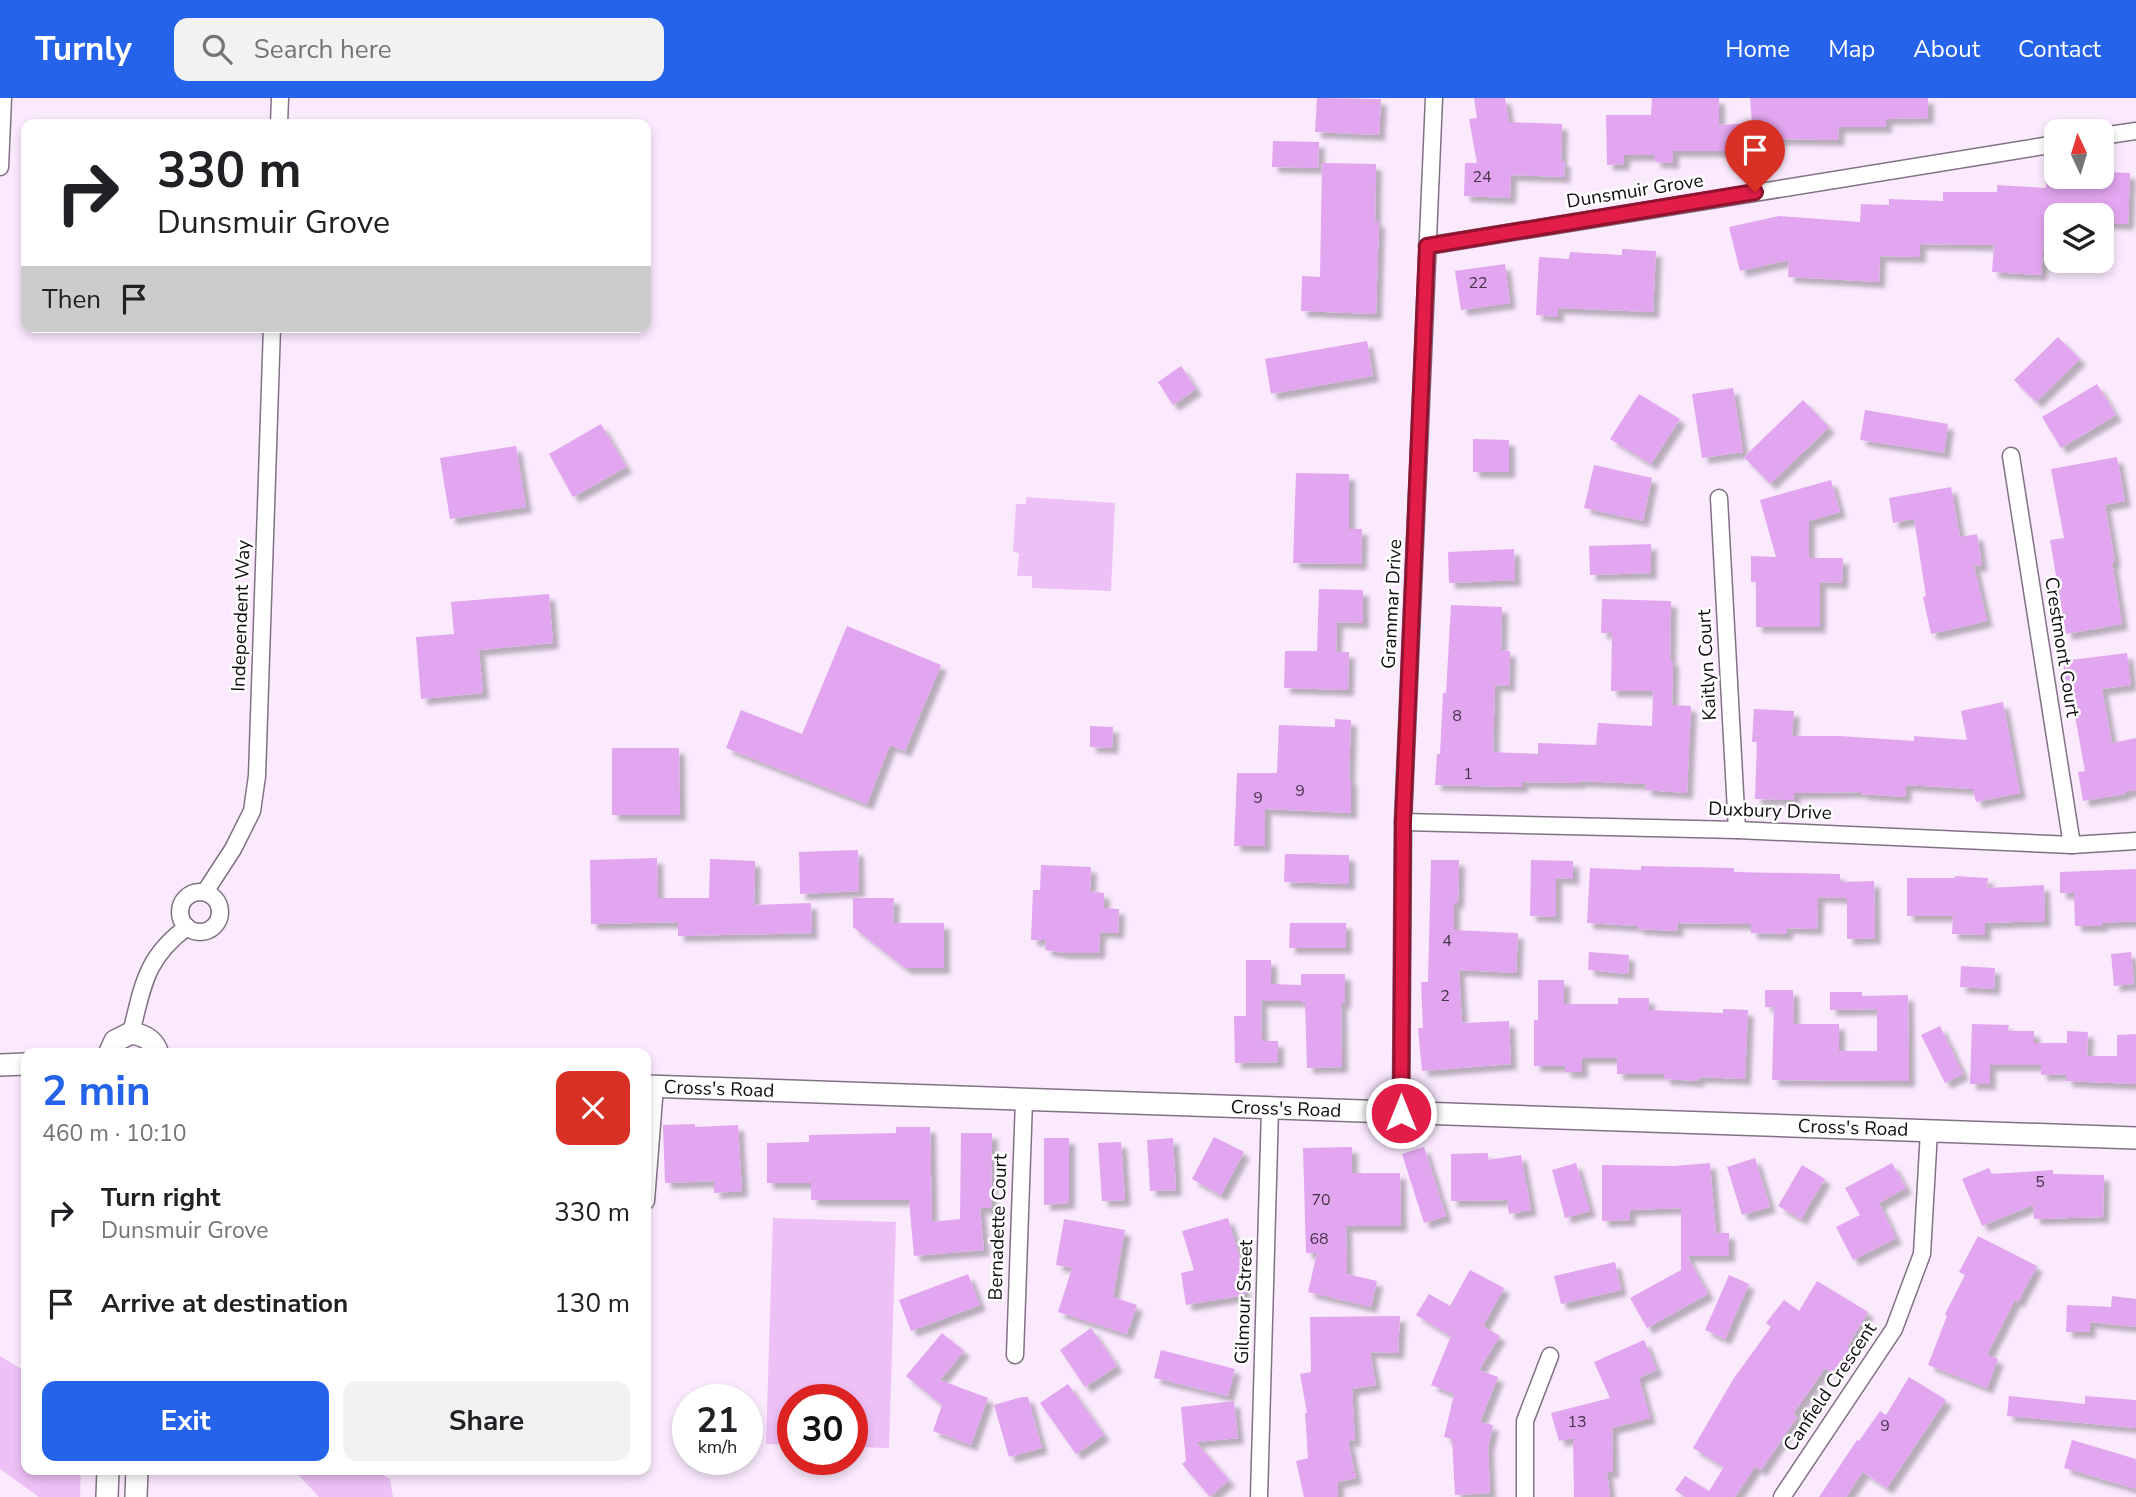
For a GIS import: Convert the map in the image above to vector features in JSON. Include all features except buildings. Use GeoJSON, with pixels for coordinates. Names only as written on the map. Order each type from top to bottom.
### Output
{"type":"FeatureCollection","features":[{"type":"Feature","properties":{"kind":"street"},"geometry":{"type":"LineString","coordinates":[[0,167],[3,98]]}},
{"type":"Feature","properties":{"kind":"street"},"geometry":{"type":"LineString","coordinates":[[279,119],[280,98]]}},
{"type":"Feature","properties":{"kind":"street","name":"Grammar Drive"},"geometry":{"type":"LineString","coordinates":[[1401,1113],[1403,822],[1434,98]]}},
{"type":"Feature","properties":{"kind":"street"},"geometry":{"type":"LineString","coordinates":[[2114,134],[2136,131]]}},
{"type":"Feature","properties":{"kind":"street","name":"Dunsmuir Grove"},"geometry":{"type":"LineString","coordinates":[[1427,246],[2044,146]]}},
{"type":"Feature","properties":{"kind":"street","name":"Independent Way"},"geometry":{"type":"LineString","coordinates":[[205,892],[233,849],[252,811],[257,776],[272,333]]}},
{"type":"Feature","properties":{"kind":"street","name":"Crestmont Court"},"geometry":{"type":"LineString","coordinates":[[2011,456],[2072,845]]}},
{"type":"Feature","properties":{"kind":"street","name":"Kaitlyn Court"},"geometry":{"type":"LineString","coordinates":[[1719,498],[1737,830]]}},
{"type":"Feature","properties":{"kind":"street","name":"Duxbury Drive"},"geometry":{"type":"LineString","coordinates":[[1403,822],[1737,830],[2072,845],[2136,841]]}},
{"type":"Feature","properties":{"kind":"street"},"geometry":{"type":"LineString","coordinates":[[205,892],[217,900],[219,920],[210,929],[203,932],[187,927],[183,921],[181,905],[192,894],[205,892]]}},
{"type":"Feature","properties":{"kind":"street"},"geometry":{"type":"LineString","coordinates":[[131,1033],[145,978],[169,940],[187,927]]}},
{"type":"Feature","properties":{"kind":"street"},"geometry":{"type":"LineString","coordinates":[[112,1048],[115,1041],[131,1033],[148,1038],[154,1048]]}},
{"type":"Feature","properties":{"kind":"street"},"geometry":{"type":"LineString","coordinates":[[0,1065],[21,1065]]}},
{"type":"Feature","properties":{"kind":"street","name":"Cross's Road"},"geometry":{"type":"LineString","coordinates":[[651,1086],[2136,1138]]}},
{"type":"Feature","properties":{"kind":"street","name":"Bernadette Court"},"geometry":{"type":"LineString","coordinates":[[1015,1355],[1024,1100]]}},
{"type":"Feature","properties":{"kind":"street","name":"Gilmour Street"},"geometry":{"type":"LineString","coordinates":[[1259,1497],[1270,1108]]}},
{"type":"Feature","properties":{"kind":"street","name":"Canfield Crescent"},"geometry":{"type":"LineString","coordinates":[[1782,1497],[1894,1329],[1922,1254],[1929,1131]]}},
{"type":"Feature","properties":{"kind":"street"},"geometry":{"type":"LineString","coordinates":[[1525,1497],[1525,1421],[1550,1356]]}},
{"type":"Feature","properties":{"kind":"street"},"geometry":{"type":"LineString","coordinates":[[107,1497],[108,1475]]}},
{"type":"Feature","properties":{"kind":"street"},"geometry":{"type":"LineString","coordinates":[[136,1497],[137,1475]]}},
{"type":"Feature","properties":{"kind":"shaded area"},"geometry":{"type":"Polygon","coordinates":[[[1026,497],[1115,503],[1111,591],[1032,588],[1032,576],[1017,576],[1019,553],[1013,552],[1016,504],[1026,504],[1026,497]]]}},
{"type":"Feature","properties":{"kind":"shaded area"},"geometry":{"type":"Polygon","coordinates":[[[773,1218],[896,1222],[889,1448],[868,1447],[868,1384],[777,1384],[777,1444],[766,1444],[773,1218]]]}},
{"type":"Feature","properties":{"kind":"shaded area"},"geometry":{"type":"Polygon","coordinates":[[[0,1356],[21,1369],[21,1475],[81,1475],[80,1497],[39,1497],[0,1469],[0,1356]]]}},
{"type":"Feature","properties":{"kind":"shaded area"},"geometry":{"type":"Polygon","coordinates":[[[299,1475],[382,1475],[390,1479],[393,1497],[319,1497],[299,1475]]]}},
{"type":"Feature","properties":{"kind":"route"},"geometry":{"type":"LineString","coordinates":[[1401,1113],[1403,822],[1421,441],[1427,246],[1755,192]]}}]}
